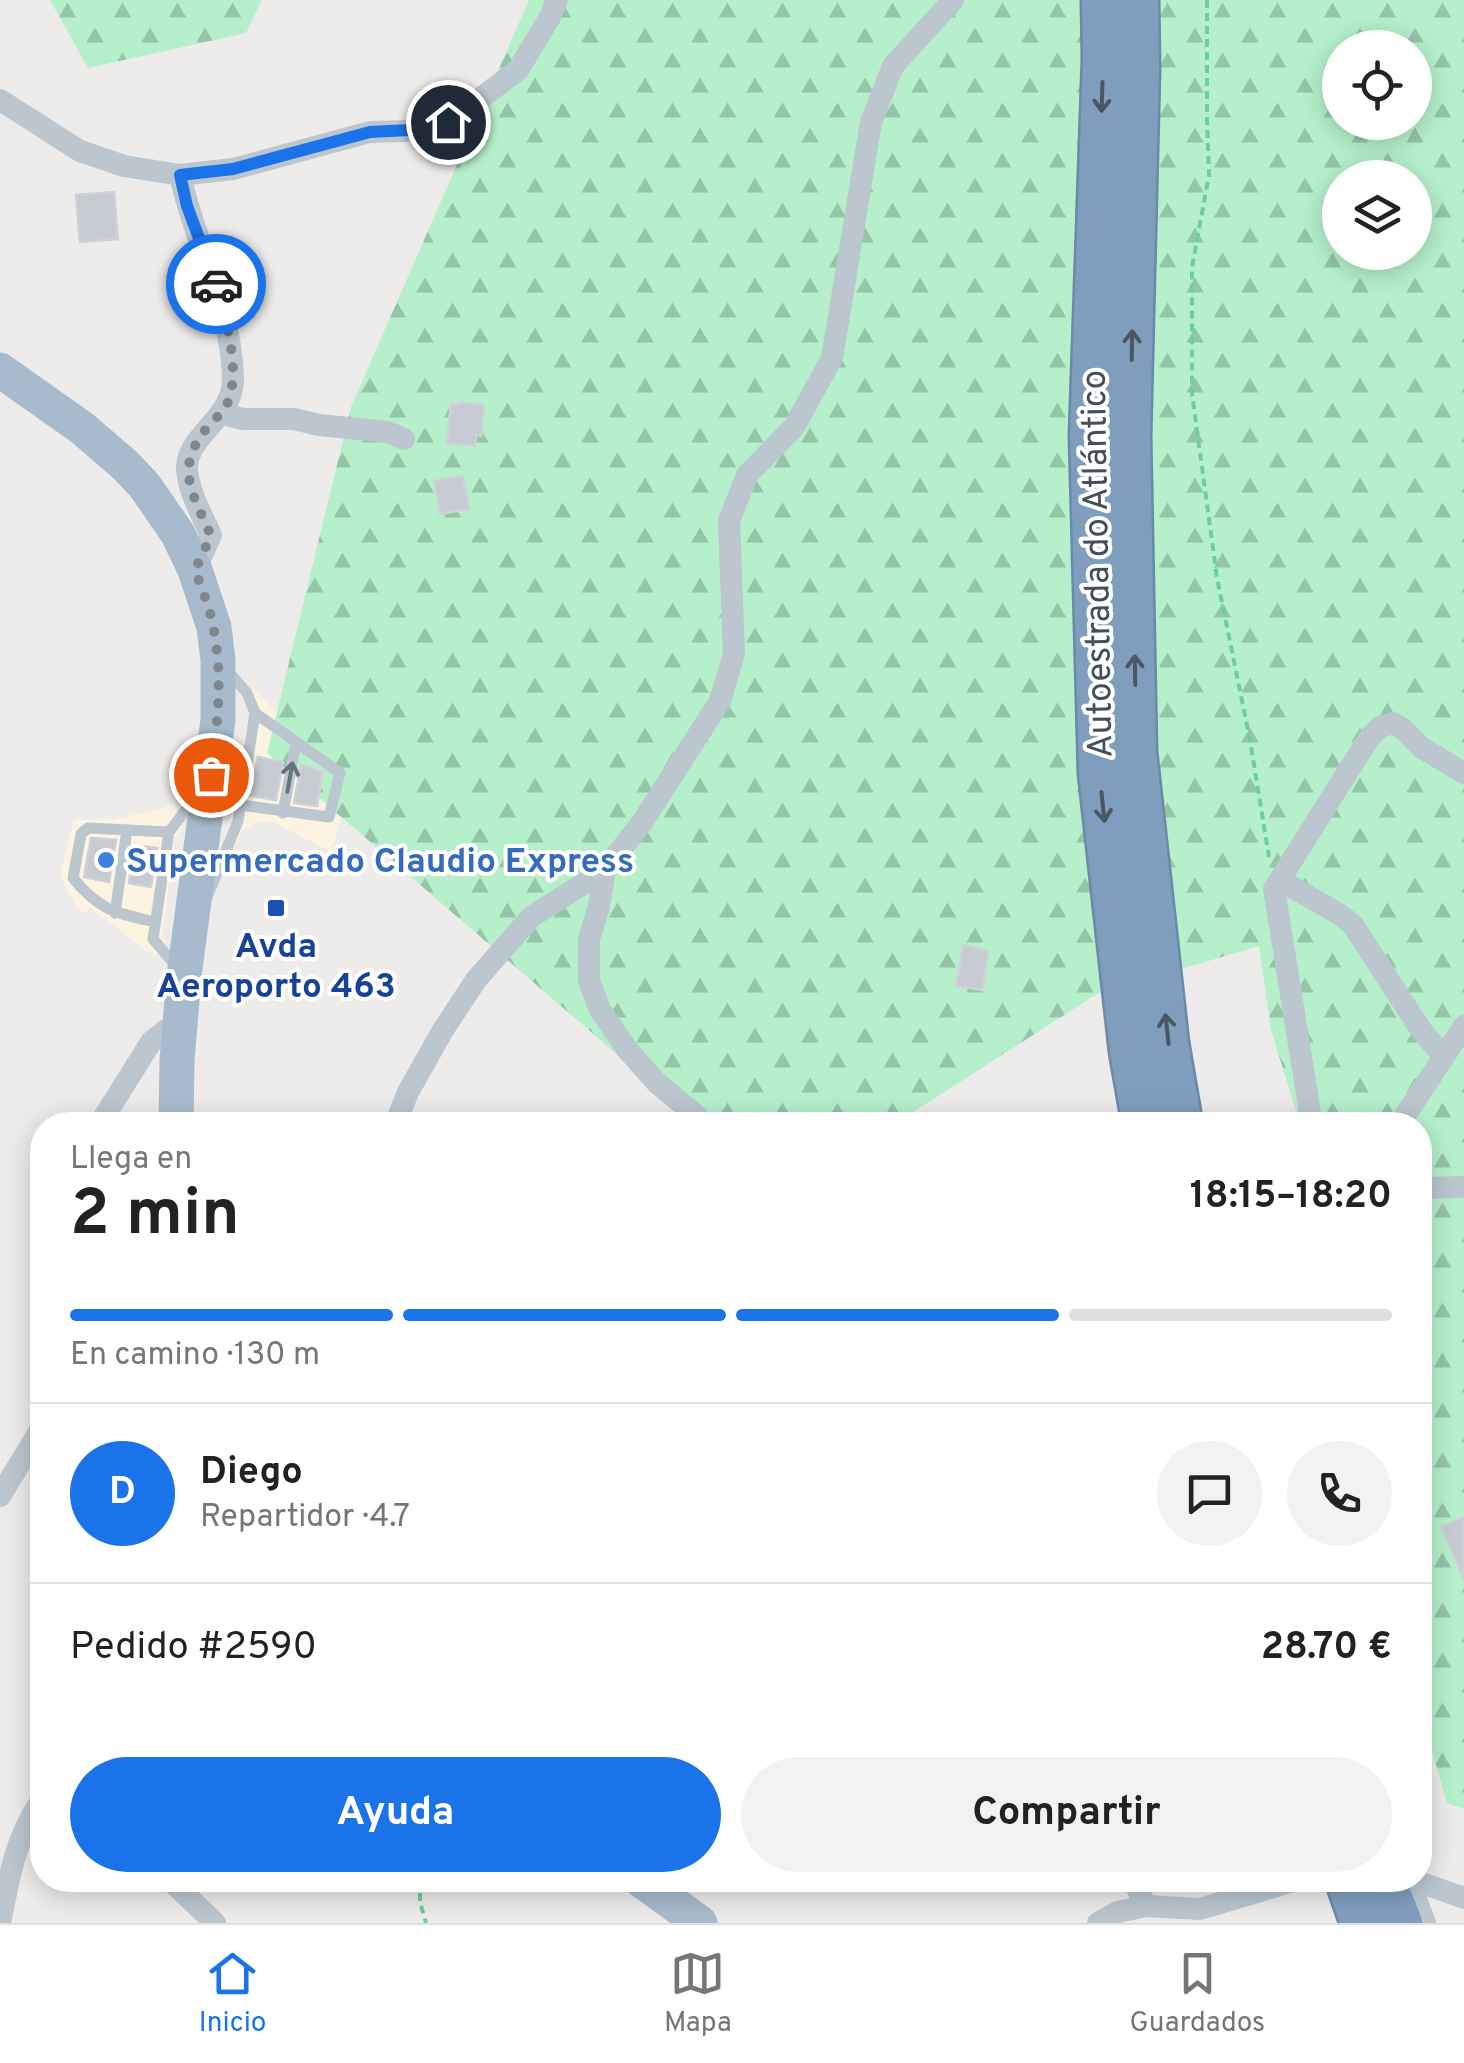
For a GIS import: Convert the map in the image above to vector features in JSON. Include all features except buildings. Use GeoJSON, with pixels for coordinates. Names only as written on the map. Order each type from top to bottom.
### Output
{"type":"FeatureCollection","features":[{"type":"Feature","properties":{"kind":"highway","name":"Autoestrada do Atlántico"},"geometry":{"type":"LineString","coordinates":[[1102,0],[1104,58],[1090,436],[1100,773],[1130,1051],[1141,1112]]}},
{"type":"Feature","properties":{"kind":"highway","name":"Autoestrada do Atlántico"},"geometry":{"type":"LineString","coordinates":[[1138,0],[1140,68],[1130,436],[1136,752],[1168,1044],[1180,1112]]}},
{"type":"Feature","properties":{"kind":"highway"},"geometry":{"type":"LineString","coordinates":[[1350,1892],[1362,1923]]}},
{"type":"Feature","properties":{"kind":"highway"},"geometry":{"type":"LineString","coordinates":[[1390,1892],[1402,1923]]}},
{"type":"Feature","properties":{"kind":"main road"},"geometry":{"type":"LineString","coordinates":[[0,370],[125,464],[164,512],[195,570],[214,627],[218,720],[211,775],[172,928],[184,976],[176,1112]]}},
{"type":"Feature","properties":{"kind":"main road"},"geometry":{"type":"LineString","coordinates":[[657,1892],[700,1923]]}},
{"type":"Feature","properties":{"kind":"street"},"geometry":{"type":"LineString","coordinates":[[0,100],[80,151],[124,166],[180,175],[233,169],[370,132],[410,130],[448,122],[518,70],[557,0]]}},
{"type":"Feature","properties":{"kind":"street"},"geometry":{"type":"LineString","coordinates":[[400,1112],[425,1061],[476,980],[531,917],[605,870],[643,821],[720,701],[734,654],[729,521],[748,475],[794,428],[832,358],[871,122],[893,66],[952,0]]}},
{"type":"Feature","properties":{"kind":"street"},"geometry":{"type":"LineString","coordinates":[[180,175],[225,318],[233,380],[222,414],[195,444],[186,467],[211,536],[195,570]]}},
{"type":"Feature","properties":{"kind":"street"},"geometry":{"type":"LineString","coordinates":[[222,414],[243,420],[294,419],[388,432],[404,438]]}},
{"type":"Feature","properties":{"kind":"street"},"geometry":{"type":"LineString","coordinates":[[1310,1112],[1277,884],[1380,727],[1392,724],[1403,729],[1422,748],[1464,773]]}},
{"type":"Feature","properties":{"kind":"street"},"geometry":{"type":"LineString","coordinates":[[605,870],[589,939],[589,982],[600,1010],[627,1049],[657,1083],[693,1112]]}},
{"type":"Feature","properties":{"kind":"street"},"geometry":{"type":"LineString","coordinates":[[1277,884],[1339,914],[1353,925],[1421,1030],[1443,1056]]}},
{"type":"Feature","properties":{"kind":"street"},"geometry":{"type":"LineString","coordinates":[[107,1112],[151,1042],[179,1020]]}},
{"type":"Feature","properties":{"kind":"street"},"geometry":{"type":"LineString","coordinates":[[1407,1112],[1464,1026]]}},
{"type":"Feature","properties":{"kind":"street"},"geometry":{"type":"LineString","coordinates":[[1432,1188],[1464,1187]]}},
{"type":"Feature","properties":{"kind":"street"},"geometry":{"type":"LineString","coordinates":[[0,1496],[30,1447]]}},
{"type":"Feature","properties":{"kind":"street"},"geometry":{"type":"LineString","coordinates":[[0,1923],[16,1848],[30,1817]]}},
{"type":"Feature","properties":{"kind":"street"},"geometry":{"type":"LineString","coordinates":[[1432,1887],[1464,1898]]}},
{"type":"Feature","properties":{"kind":"street"},"geometry":{"type":"LineString","coordinates":[[183,1892],[215,1923]]}},
{"type":"Feature","properties":{"kind":"street"},"geometry":{"type":"LineString","coordinates":[[1139,1892],[1146,1906]]}},
{"type":"Feature","properties":{"kind":"street"},"geometry":{"type":"LineString","coordinates":[[1098,1923],[1118,1912],[1146,1906],[1200,1910],[1258,1892]]}},
{"type":"Feature","properties":{"kind":"street"},"geometry":{"type":"LineString","coordinates":[[1415,1892],[1425,1923]]}},
{"type":"Feature","properties":{"kind":"lane"},"geometry":{"type":"LineString","coordinates":[[172,928],[212,886],[238,821],[256,713],[248,692],[218,660]]}},
{"type":"Feature","properties":{"kind":"lane"},"geometry":{"type":"LineString","coordinates":[[240,805],[329,817],[340,773],[256,713]]}},
{"type":"Feature","properties":{"kind":"lane"},"geometry":{"type":"LineString","coordinates":[[283,812],[296,742]]}},
{"type":"Feature","properties":{"kind":"lane"},"geometry":{"type":"LineString","coordinates":[[172,928],[168,832],[211,775]]}},
{"type":"Feature","properties":{"kind":"lane"},"geometry":{"type":"LineString","coordinates":[[168,832],[88,828],[80,834],[73,878],[108,911],[172,928]]}},
{"type":"Feature","properties":{"kind":"lane"},"geometry":{"type":"LineString","coordinates":[[115,913],[127,830]]}},
{"type":"Feature","properties":{"kind":"path"},"geometry":{"type":"LineString","coordinates":[[1206,0],[1210,175],[1192,266],[1192,393],[1217,578],[1277,884]]}},
{"type":"Feature","properties":{"kind":"path"},"geometry":{"type":"LineString","coordinates":[[420,1892],[426,1923]]}},
{"type":"Feature","properties":{"kind":"shaded area"},"geometry":{"type":"Polygon","coordinates":[[[253,689],[305,739],[354,775],[331,852],[274,822],[259,822],[243,829],[235,846],[224,840],[247,727],[254,723],[244,700],[253,689]]]}},
{"type":"Feature","properties":{"kind":"shaded area"},"geometry":{"type":"Polygon","coordinates":[[[174,805],[184,826],[175,837],[162,936],[166,941],[155,957],[90,908],[85,914],[75,905],[60,874],[76,820],[116,819],[174,805]]]}},
{"type":"Feature","properties":{"kind":"green space"},"geometry":{"type":"Polygon","coordinates":[[[50,0],[262,0],[246,33],[88,68],[50,0]]]}},
{"type":"Feature","properties":{"kind":"green space"},"geometry":{"type":"Polygon","coordinates":[[[529,0],[1464,0],[1464,1809],[1447,1803],[1432,1751],[1432,1112],[1296,1112],[1271,1030],[1259,946],[1097,994],[913,1112],[684,1112],[267,753],[351,407],[529,0]]]}},
{"type":"Feature","properties":{"kind":"way so far"},"geometry":{"type":"LineString","coordinates":[[211,775],[220,692],[218,660],[214,627],[195,570],[211,536],[186,467],[195,444],[222,414],[233,380],[216,284]]}},
{"type":"Feature","properties":{"kind":"place","name":"Supermercado Claudio Express"},"geometry":{"type":"Point","coordinates":[106,860]}},
{"type":"Feature","properties":{"kind":"place","name":"Avda Aeroporto 463"},"geometry":{"type":"Point","coordinates":[276,908]}},
{"type":"Feature","properties":{"kind":"route"},"geometry":{"type":"LineString","coordinates":[[216,284],[187,206],[180,175],[233,169],[370,132],[410,130],[448,122]]}}]}
